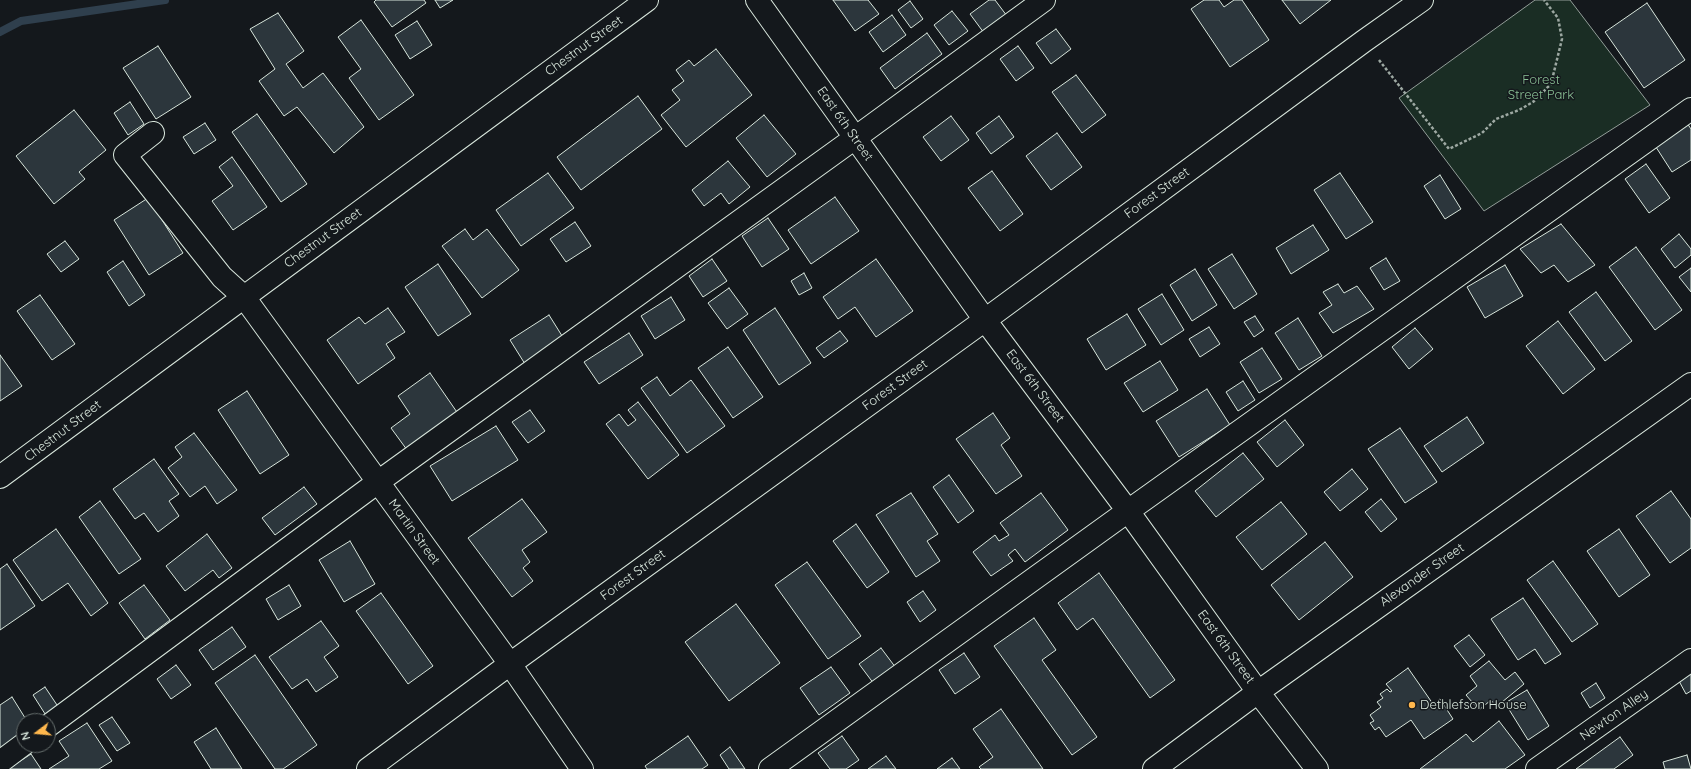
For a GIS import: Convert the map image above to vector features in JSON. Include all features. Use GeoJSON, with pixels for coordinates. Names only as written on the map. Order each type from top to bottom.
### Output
{"type":"FeatureCollection","features":[{"type":"Feature","properties":{"kind":"street","name":"Chestnut Street"},"geometry":{"type":"LineString","coordinates":[[0,477],[647,0]]}},
{"type":"Feature","properties":{"kind":"street","name":"East 6th Street"},"geometry":{"type":"LineString","coordinates":[[757,0],[985,320],[1128,511],[1258,692],[1317,769]]}},
{"type":"Feature","properties":{"kind":"street"},"geometry":{"type":"LineString","coordinates":[[56,720],[378,482],[1044,0]]}},
{"type":"Feature","properties":{"kind":"street","name":"Forest Street"},"geometry":{"type":"LineString","coordinates":[[368,769],[510,664],[985,320],[1364,40],[1422,0]]}},
{"type":"Feature","properties":{"kind":"street"},"geometry":{"type":"LineString","coordinates":[[770,769],[1691,109]]}},
{"type":"Feature","properties":{"kind":"street","name":"Martin Street"},"geometry":{"type":"LineString","coordinates":[[153,133],[125,155],[222,276],[244,297],[510,664],[582,769]]}},
{"type":"Feature","properties":{"kind":"street","name":"Alexander Street"},"geometry":{"type":"LineString","coordinates":[[1154,769],[1258,692],[1691,384]]}},
{"type":"Feature","properties":{"kind":"street","name":"Newton Alley"},"geometry":{"type":"LineString","coordinates":[[1537,769],[1691,660]]}},
{"type":"Feature","properties":{"kind":"street"},"geometry":{"type":"LineString","coordinates":[[0,762],[16,750]]}},
{"type":"Feature","properties":{"kind":"path"},"geometry":{"type":"LineString","coordinates":[[1364,40],[1449,149],[1482,133],[1496,118],[1519,110],[1533,102],[1551,84],[1562,39],[1558,18],[1544,0]]}},
{"type":"Feature","properties":{"kind":"green space","name":"Forest Street Park"},"geometry":{"type":"Polygon","coordinates":[[[1535,0],[1570,0],[1650,105],[1484,211],[1399,98],[1535,0]]]}},
{"type":"Feature","properties":{"kind":"building"},"geometry":{"type":"Polygon","coordinates":[[[376,0],[424,0],[426,3],[392,27],[374,2],[376,0]]]}},
{"type":"Feature","properties":{"kind":"building"},"geometry":{"type":"Polygon","coordinates":[[[435,0],[453,0],[440,8],[435,0]]]}},
{"type":"Feature","properties":{"kind":"building"},"geometry":{"type":"Polygon","coordinates":[[[833,0],[868,0],[879,14],[855,31],[833,0]]]}},
{"type":"Feature","properties":{"kind":"building"},"geometry":{"type":"Polygon","coordinates":[[[989,0],[995,0],[1007,16],[984,33],[970,14],[989,0]]]}},
{"type":"Feature","properties":{"kind":"building"},"geometry":{"type":"Polygon","coordinates":[[[1204,0],[1219,0],[1224,7],[1234,0],[1242,0],[1269,40],[1230,67],[1191,9],[1204,0]]]}},
{"type":"Feature","properties":{"kind":"building"},"geometry":{"type":"Polygon","coordinates":[[[1282,0],[1331,0],[1300,24],[1282,0]]]}},
{"type":"Feature","properties":{"kind":"building"},"geometry":{"type":"Polygon","coordinates":[[[910,1],[923,19],[911,28],[898,10],[910,1]]]}},
{"type":"Feature","properties":{"kind":"building"},"geometry":{"type":"Polygon","coordinates":[[[1647,3],[1685,60],[1644,88],[1605,32],[1647,3]]]}},
{"type":"Feature","properties":{"kind":"building"},"geometry":{"type":"Polygon","coordinates":[[[952,11],[968,31],[949,45],[934,25],[952,11]]]}},
{"type":"Feature","properties":{"kind":"building"},"geometry":{"type":"Polygon","coordinates":[[[278,13],[304,51],[286,64],[303,88],[323,73],[364,127],[334,153],[297,107],[284,116],[259,81],[275,69],[250,29],[278,13]]]}},
{"type":"Feature","properties":{"kind":"building"},"geometry":{"type":"Polygon","coordinates":[[[892,15],[906,35],[883,52],[869,32],[892,15]]]}},
{"type":"Feature","properties":{"kind":"building"},"geometry":{"type":"Polygon","coordinates":[[[361,20],[414,95],[379,120],[349,78],[361,69],[338,37],[361,20]]]}},
{"type":"Feature","properties":{"kind":"building"},"geometry":{"type":"Polygon","coordinates":[[[417,21],[432,45],[410,59],[395,35],[417,21]]]}},
{"type":"Feature","properties":{"kind":"building"},"geometry":{"type":"Polygon","coordinates":[[[1056,29],[1071,49],[1051,64],[1036,43],[1056,29]]]}},
{"type":"Feature","properties":{"kind":"building"},"geometry":{"type":"Polygon","coordinates":[[[927,33],[942,54],[895,89],[880,68],[927,33]]]}},
{"type":"Feature","properties":{"kind":"building"},"geometry":{"type":"Polygon","coordinates":[[[158,46],[191,97],[156,119],[123,68],[158,46]]]}},
{"type":"Feature","properties":{"kind":"building"},"geometry":{"type":"Polygon","coordinates":[[[1018,46],[1034,68],[1016,81],[1000,59],[1018,46]]]}},
{"type":"Feature","properties":{"kind":"building"},"geometry":{"type":"Polygon","coordinates":[[[716,49],[752,95],[686,147],[661,115],[680,100],[672,90],[684,81],[676,70],[689,60],[694,66],[716,49]]]}},
{"type":"Feature","properties":{"kind":"building"},"geometry":{"type":"Polygon","coordinates":[[[1076,75],[1106,115],[1082,133],[1052,92],[1076,75]]]}},
{"type":"Feature","properties":{"kind":"building"},"geometry":{"type":"Polygon","coordinates":[[[638,96],[662,129],[581,190],[557,157],[638,96]]]}},
{"type":"Feature","properties":{"kind":"building"},"geometry":{"type":"Polygon","coordinates":[[[130,102],[144,124],[128,135],[114,113],[130,102]]]}},
{"type":"Feature","properties":{"kind":"building"},"geometry":{"type":"Polygon","coordinates":[[[74,110],[106,150],[79,172],[85,179],[54,204],[16,156],[74,110]]]}},
{"type":"Feature","properties":{"kind":"building"},"geometry":{"type":"Polygon","coordinates":[[[257,114],[307,184],[281,202],[232,132],[257,114]]]}},
{"type":"Feature","properties":{"kind":"building"},"geometry":{"type":"Polygon","coordinates":[[[764,115],[796,154],[767,177],[736,138],[764,115]]]}},
{"type":"Feature","properties":{"kind":"building"},"geometry":{"type":"Polygon","coordinates":[[[951,116],[969,140],[941,161],[923,137],[951,116]]]}},
{"type":"Feature","properties":{"kind":"building"},"geometry":{"type":"Polygon","coordinates":[[[999,116],[1014,137],[991,154],[976,133],[999,116]]]}},
{"type":"Feature","properties":{"kind":"building"},"geometry":{"type":"Polygon","coordinates":[[[205,123],[216,140],[194,154],[183,137],[205,123]]]}},
{"type":"Feature","properties":{"kind":"building"},"geometry":{"type":"Polygon","coordinates":[[[1687,123],[1691,129],[1691,160],[1672,172],[1654,144],[1687,123]]]}},
{"type":"Feature","properties":{"kind":"building"},"geometry":{"type":"Polygon","coordinates":[[[1057,133],[1082,167],[1051,190],[1026,156],[1057,133]]]}},
{"type":"Feature","properties":{"kind":"building"},"geometry":{"type":"Polygon","coordinates":[[[232,157],[267,207],[233,230],[212,201],[233,186],[219,167],[232,157]]]}},
{"type":"Feature","properties":{"kind":"building"},"geometry":{"type":"Polygon","coordinates":[[[728,161],[750,187],[729,204],[721,193],[704,206],[692,190],[728,161]]]}},
{"type":"Feature","properties":{"kind":"building"},"geometry":{"type":"Polygon","coordinates":[[[1646,164],[1670,198],[1649,213],[1625,179],[1646,164]]]}},
{"type":"Feature","properties":{"kind":"building"},"geometry":{"type":"Polygon","coordinates":[[[992,171],[1023,214],[1000,231],[968,188],[992,171]]]}},
{"type":"Feature","properties":{"kind":"building"},"geometry":{"type":"Polygon","coordinates":[[[548,173],[574,208],[521,246],[496,210],[548,173]]]}},
{"type":"Feature","properties":{"kind":"building"},"geometry":{"type":"Polygon","coordinates":[[[1340,173],[1373,222],[1346,239],[1314,190],[1340,173]]]}},
{"type":"Feature","properties":{"kind":"building"},"geometry":{"type":"Polygon","coordinates":[[[1440,175],[1461,209],[1445,219],[1424,186],[1440,175]]]}},
{"type":"Feature","properties":{"kind":"building"},"geometry":{"type":"Polygon","coordinates":[[[835,197],[859,231],[811,264],[788,230],[835,197]]]}},
{"type":"Feature","properties":{"kind":"building"},"geometry":{"type":"Polygon","coordinates":[[[148,198],[183,253],[149,275],[114,220],[148,198]]]}},
{"type":"Feature","properties":{"kind":"building"},"geometry":{"type":"Polygon","coordinates":[[[768,218],[789,249],[762,267],[742,236],[768,218]]]}},
{"type":"Feature","properties":{"kind":"building"},"geometry":{"type":"Polygon","coordinates":[[[575,222],[591,246],[566,262],[550,239],[575,222]]]}},
{"type":"Feature","properties":{"kind":"building"},"geometry":{"type":"Polygon","coordinates":[[[1561,224],[1595,265],[1568,282],[1554,265],[1541,273],[1520,249],[1561,224]]]}},
{"type":"Feature","properties":{"kind":"building"},"geometry":{"type":"Polygon","coordinates":[[[1313,225],[1329,250],[1291,274],[1276,248],[1313,225]]]}},
{"type":"Feature","properties":{"kind":"building"},"geometry":{"type":"Polygon","coordinates":[[[465,229],[473,240],[487,229],[519,270],[482,298],[442,246],[465,229]]]}},
{"type":"Feature","properties":{"kind":"building"},"geometry":{"type":"Polygon","coordinates":[[[1679,234],[1691,249],[1691,255],[1675,268],[1661,249],[1679,234]]]}},
{"type":"Feature","properties":{"kind":"building"},"geometry":{"type":"Polygon","coordinates":[[[65,241],[79,259],[61,272],[47,254],[65,241]]]}},
{"type":"Feature","properties":{"kind":"building"},"geometry":{"type":"Polygon","coordinates":[[[1636,247],[1682,310],[1655,330],[1609,267],[1636,247]]]}},
{"type":"Feature","properties":{"kind":"building"},"geometry":{"type":"Polygon","coordinates":[[[1232,254],[1257,294],[1234,309],[1208,269],[1232,254]]]}},
{"type":"Feature","properties":{"kind":"building"},"geometry":{"type":"Polygon","coordinates":[[[1386,258],[1400,281],[1384,290],[1370,268],[1386,258]]]}},
{"type":"Feature","properties":{"kind":"building"},"geometry":{"type":"Polygon","coordinates":[[[712,259],[727,281],[703,297],[689,276],[712,259]]]}},
{"type":"Feature","properties":{"kind":"building"},"geometry":{"type":"Polygon","coordinates":[[[876,259],[913,311],[876,337],[855,307],[838,319],[823,297],[876,259]]]}},
{"type":"Feature","properties":{"kind":"building"},"geometry":{"type":"Polygon","coordinates":[[[123,261],[145,295],[129,306],[107,272],[123,261]]]}},
{"type":"Feature","properties":{"kind":"building"},"geometry":{"type":"Polygon","coordinates":[[[438,264],[471,314],[438,336],[405,287],[438,264]]]}},
{"type":"Feature","properties":{"kind":"building"},"geometry":{"type":"Polygon","coordinates":[[[1505,265],[1523,296],[1485,318],[1467,287],[1505,265]]]}},
{"type":"Feature","properties":{"kind":"building"},"geometry":{"type":"Polygon","coordinates":[[[1691,268],[1691,292],[1679,277],[1691,268]]]}},
{"type":"Feature","properties":{"kind":"building"},"geometry":{"type":"Polygon","coordinates":[[[1195,269],[1217,305],[1192,321],[1170,285],[1195,269]]]}},
{"type":"Feature","properties":{"kind":"building"},"geometry":{"type":"Polygon","coordinates":[[[804,273],[812,288],[799,295],[791,281],[804,273]]]}},
{"type":"Feature","properties":{"kind":"building"},"geometry":{"type":"Polygon","coordinates":[[[1338,284],[1344,293],[1357,286],[1374,309],[1333,333],[1319,313],[1332,305],[1323,292],[1338,284]]]}},
{"type":"Feature","properties":{"kind":"building"},"geometry":{"type":"Polygon","coordinates":[[[729,288],[748,314],[727,329],[708,303],[729,288]]]}},
{"type":"Feature","properties":{"kind":"building"},"geometry":{"type":"Polygon","coordinates":[[[1596,292],[1632,341],[1605,361],[1569,312],[1596,292]]]}},
{"type":"Feature","properties":{"kind":"building"},"geometry":{"type":"Polygon","coordinates":[[[1162,294],[1184,330],[1161,345],[1138,309],[1162,294]]]}},
{"type":"Feature","properties":{"kind":"building"},"geometry":{"type":"Polygon","coordinates":[[[40,295],[75,344],[52,360],[17,311],[40,295]]]}},
{"type":"Feature","properties":{"kind":"building"},"geometry":{"type":"Polygon","coordinates":[[[671,297],[685,320],[655,339],[641,316],[671,297]]]}},
{"type":"Feature","properties":{"kind":"building"},"geometry":{"type":"Polygon","coordinates":[[[388,308],[405,332],[386,344],[395,358],[358,384],[327,340],[359,317],[365,324],[388,308]]]}},
{"type":"Feature","properties":{"kind":"building"},"geometry":{"type":"Polygon","coordinates":[[[775,308],[811,363],[779,385],[743,330],[775,308]]]}},
{"type":"Feature","properties":{"kind":"building"},"geometry":{"type":"Polygon","coordinates":[[[1127,314],[1146,345],[1106,370],[1087,339],[1127,314]]]}},
{"type":"Feature","properties":{"kind":"building"},"geometry":{"type":"Polygon","coordinates":[[[549,315],[564,339],[525,364],[510,340],[549,315]]]}},
{"type":"Feature","properties":{"kind":"building"},"geometry":{"type":"Polygon","coordinates":[[[1255,316],[1264,330],[1254,337],[1244,322],[1255,316]]]}},
{"type":"Feature","properties":{"kind":"building"},"geometry":{"type":"Polygon","coordinates":[[[1298,318],[1322,356],[1299,370],[1275,333],[1298,318]]]}},
{"type":"Feature","properties":{"kind":"building"},"geometry":{"type":"Polygon","coordinates":[[[1558,321],[1595,369],[1563,394],[1526,346],[1558,321]]]}},
{"type":"Feature","properties":{"kind":"building"},"geometry":{"type":"Polygon","coordinates":[[[1209,327],[1220,344],[1200,357],[1189,339],[1209,327]]]}},
{"type":"Feature","properties":{"kind":"building"},"geometry":{"type":"Polygon","coordinates":[[[1415,328],[1433,349],[1409,369],[1392,347],[1415,328]]]}},
{"type":"Feature","properties":{"kind":"building"},"geometry":{"type":"Polygon","coordinates":[[[840,331],[848,341],[824,358],[816,348],[840,331]]]}},
{"type":"Feature","properties":{"kind":"building"},"geometry":{"type":"Polygon","coordinates":[[[629,333],[643,355],[599,384],[584,362],[629,333]]]}},
{"type":"Feature","properties":{"kind":"building"},"geometry":{"type":"Polygon","coordinates":[[[728,347],[763,397],[733,418],[698,368],[728,347]]]}},
{"type":"Feature","properties":{"kind":"building"},"geometry":{"type":"Polygon","coordinates":[[[1262,348],[1282,379],[1259,393],[1240,362],[1262,348]]]}},
{"type":"Feature","properties":{"kind":"building"},"geometry":{"type":"Polygon","coordinates":[[[0,355],[22,386],[0,401],[0,355]]]}},
{"type":"Feature","properties":{"kind":"building"},"geometry":{"type":"Polygon","coordinates":[[[1160,361],[1178,390],[1143,412],[1124,383],[1160,361]]]}},
{"type":"Feature","properties":{"kind":"building"},"geometry":{"type":"Polygon","coordinates":[[[430,373],[461,418],[410,454],[391,428],[410,414],[398,396],[430,373]]]}},
{"type":"Feature","properties":{"kind":"building"},"geometry":{"type":"Polygon","coordinates":[[[657,377],[670,396],[691,380],[725,426],[687,453],[641,388],[657,377]]]}},
{"type":"Feature","properties":{"kind":"building"},"geometry":{"type":"Polygon","coordinates":[[[1243,381],[1255,400],[1238,411],[1226,392],[1243,381]]]}},
{"type":"Feature","properties":{"kind":"building"},"geometry":{"type":"Polygon","coordinates":[[[1207,389],[1230,425],[1179,457],[1156,421],[1207,389]]]}},
{"type":"Feature","properties":{"kind":"building"},"geometry":{"type":"Polygon","coordinates":[[[247,391],[289,455],[260,474],[218,410],[247,391]]]}},
{"type":"Feature","properties":{"kind":"building"},"geometry":{"type":"Polygon","coordinates":[[[638,402],[679,455],[648,479],[606,424],[619,414],[628,426],[636,420],[628,410],[638,402]]]}},
{"type":"Feature","properties":{"kind":"building"},"geometry":{"type":"Polygon","coordinates":[[[530,410],[545,431],[528,443],[512,422],[530,410]]]}},
{"type":"Feature","properties":{"kind":"building"},"geometry":{"type":"Polygon","coordinates":[[[993,413],[1010,438],[1001,445],[1022,476],[996,494],[956,439],[993,413]]]}},
{"type":"Feature","properties":{"kind":"building"},"geometry":{"type":"Polygon","coordinates":[[[1467,417],[1484,443],[1442,472],[1424,446],[1467,417]]]}},
{"type":"Feature","properties":{"kind":"building"},"geometry":{"type":"Polygon","coordinates":[[[1285,420],[1304,445],[1277,467],[1257,442],[1285,420]]]}},
{"type":"Feature","properties":{"kind":"building"},"geometry":{"type":"Polygon","coordinates":[[[496,426],[518,460],[452,501],[430,466],[496,426]]]}},
{"type":"Feature","properties":{"kind":"building"},"geometry":{"type":"Polygon","coordinates":[[[1400,428],[1437,482],[1405,503],[1368,449],[1400,428]]]}},
{"type":"Feature","properties":{"kind":"building"},"geometry":{"type":"Polygon","coordinates":[[[194,433],[237,490],[217,504],[205,486],[190,497],[168,468],[182,457],[175,447],[194,433]]]}},
{"type":"Feature","properties":{"kind":"building"},"geometry":{"type":"Polygon","coordinates":[[[1243,453],[1264,479],[1216,517],[1195,491],[1243,453]]]}},
{"type":"Feature","properties":{"kind":"building"},"geometry":{"type":"Polygon","coordinates":[[[154,459],[179,494],[169,501],[179,516],[158,532],[144,513],[135,519],[113,489],[154,459]]]}},
{"type":"Feature","properties":{"kind":"building"},"geometry":{"type":"Polygon","coordinates":[[[1352,469],[1368,489],[1340,511],[1324,492],[1352,469]]]}},
{"type":"Feature","properties":{"kind":"building"},"geometry":{"type":"Polygon","coordinates":[[[949,475],[974,511],[958,523],[933,487],[949,475]]]}},
{"type":"Feature","properties":{"kind":"building"},"geometry":{"type":"Polygon","coordinates":[[[304,487],[317,504],[275,535],[262,518],[304,487]]]}},
{"type":"Feature","properties":{"kind":"building"},"geometry":{"type":"Polygon","coordinates":[[[1671,491],[1691,519],[1691,548],[1670,563],[1636,516],[1671,491]]]}},
{"type":"Feature","properties":{"kind":"building"},"geometry":{"type":"Polygon","coordinates":[[[911,493],[938,534],[927,541],[940,561],[916,577],[876,515],[911,493]]]}},
{"type":"Feature","properties":{"kind":"building"},"geometry":{"type":"Polygon","coordinates":[[[1041,493],[1068,530],[1025,562],[1015,549],[1008,555],[1013,561],[991,576],[973,552],[995,535],[999,541],[1009,535],[1000,523],[1041,493]]]}},
{"type":"Feature","properties":{"kind":"building"},"geometry":{"type":"Polygon","coordinates":[[[522,499],[547,532],[522,550],[530,562],[523,568],[533,581],[512,597],[468,538],[522,499]]]}},
{"type":"Feature","properties":{"kind":"building"},"geometry":{"type":"Polygon","coordinates":[[[1381,499],[1397,519],[1381,532],[1365,512],[1381,499]]]}},
{"type":"Feature","properties":{"kind":"building"},"geometry":{"type":"Polygon","coordinates":[[[100,501],[141,559],[119,574],[79,517],[100,501]]]}},
{"type":"Feature","properties":{"kind":"building"},"geometry":{"type":"Polygon","coordinates":[[[1281,502],[1307,534],[1262,570],[1236,537],[1281,502]]]}},
{"type":"Feature","properties":{"kind":"building"},"geometry":{"type":"Polygon","coordinates":[[[856,524],[889,572],[867,588],[833,541],[856,524]]]}},
{"type":"Feature","properties":{"kind":"building"},"geometry":{"type":"Polygon","coordinates":[[[56,529],[108,603],[91,616],[68,583],[42,601],[13,560],[56,529]]]}},
{"type":"Feature","properties":{"kind":"building"},"geometry":{"type":"Polygon","coordinates":[[[1619,529],[1650,575],[1619,597],[1587,551],[1619,529]]]}},
{"type":"Feature","properties":{"kind":"building"},"geometry":{"type":"Polygon","coordinates":[[[207,534],[232,568],[219,578],[213,570],[185,591],[166,566],[207,534]]]}},
{"type":"Feature","properties":{"kind":"building"},"geometry":{"type":"Polygon","coordinates":[[[350,541],[375,584],[344,602],[319,560],[350,541]]]}},
{"type":"Feature","properties":{"kind":"building"},"geometry":{"type":"Polygon","coordinates":[[[1325,542],[1353,577],[1299,620],[1271,585],[1325,542]]]}},
{"type":"Feature","properties":{"kind":"building"},"geometry":{"type":"Polygon","coordinates":[[[1553,561],[1598,624],[1572,642],[1527,580],[1553,561]]]}},
{"type":"Feature","properties":{"kind":"building"},"geometry":{"type":"Polygon","coordinates":[[[807,562],[861,636],[828,659],[775,585],[807,562]]]}},
{"type":"Feature","properties":{"kind":"building"},"geometry":{"type":"Polygon","coordinates":[[[7,564],[35,606],[0,630],[0,569],[7,564]]]}},
{"type":"Feature","properties":{"kind":"building"},"geometry":{"type":"Polygon","coordinates":[[[1099,573],[1175,680],[1150,698],[1093,618],[1077,630],[1058,603],[1099,573]]]}},
{"type":"Feature","properties":{"kind":"building"},"geometry":{"type":"Polygon","coordinates":[[[144,585],[170,620],[145,639],[119,603],[144,585]]]}},
{"type":"Feature","properties":{"kind":"building"},"geometry":{"type":"Polygon","coordinates":[[[289,585],[301,606],[278,620],[266,599],[289,585]]]}},
{"type":"Feature","properties":{"kind":"building"},"geometry":{"type":"Polygon","coordinates":[[[923,591],[936,610],[920,622],[907,602],[923,591]]]}},
{"type":"Feature","properties":{"kind":"building"},"geometry":{"type":"Polygon","coordinates":[[[381,593],[433,666],[408,684],[356,611],[381,593]]]}},
{"type":"Feature","properties":{"kind":"building"},"geometry":{"type":"Polygon","coordinates":[[[1523,598],[1561,654],[1545,664],[1535,649],[1518,660],[1491,619],[1523,598]]]}},
{"type":"Feature","properties":{"kind":"building"},"geometry":{"type":"Polygon","coordinates":[[[736,604],[780,663],[729,701],[685,642],[736,604]]]}},
{"type":"Feature","properties":{"kind":"building"},"geometry":{"type":"Polygon","coordinates":[[[1034,618],[1056,650],[1042,660],[1097,737],[1072,755],[994,646],[1034,618]]]}},
{"type":"Feature","properties":{"kind":"building"},"geometry":{"type":"Polygon","coordinates":[[[321,621],[339,646],[324,657],[338,677],[316,692],[307,679],[292,689],[269,657],[321,621]]]}},
{"type":"Feature","properties":{"kind":"building"},"geometry":{"type":"Polygon","coordinates":[[[232,627],[246,647],[213,670],[199,650],[232,627]]]}},
{"type":"Feature","properties":{"kind":"building"},"geometry":{"type":"Polygon","coordinates":[[[1469,635],[1485,655],[1470,667],[1454,646],[1469,635]]]}},
{"type":"Feature","properties":{"kind":"building"},"geometry":{"type":"Polygon","coordinates":[[[881,648],[896,668],[874,684],[859,664],[881,648]]]}},
{"type":"Feature","properties":{"kind":"building"},"geometry":{"type":"Polygon","coordinates":[[[964,653],[980,677],[955,694],[939,670],[964,653]]]}},
{"type":"Feature","properties":{"kind":"building"},"geometry":{"type":"Polygon","coordinates":[[[255,655],[317,745],[283,769],[275,769],[215,683],[255,655]]]}},
{"type":"Feature","properties":{"kind":"building"},"geometry":{"type":"Polygon","coordinates":[[[1489,661],[1505,680],[1515,672],[1524,684],[1496,707],[1491,700],[1479,710],[1466,695],[1477,686],[1470,676],[1489,661]]]}},
{"type":"Feature","properties":{"kind":"building"},"geometry":{"type":"Polygon","coordinates":[[[176,665],[191,685],[171,699],[157,679],[176,665]]]}},
{"type":"Feature","properties":{"kind":"building"},"geometry":{"type":"Polygon","coordinates":[[[831,667],[850,693],[819,715],[800,688],[831,667]]]}},
{"type":"Feature","properties":{"kind":"building","name":"Dethlefson House"},"geometry":{"type":"Polygon","coordinates":[[[1408,668],[1433,704],[1440,699],[1453,719],[1424,739],[1411,720],[1386,737],[1379,727],[1375,730],[1370,723],[1374,721],[1370,715],[1381,707],[1377,702],[1383,698],[1380,694],[1387,689],[1390,692],[1392,691],[1386,684],[1408,668]]]}},
{"type":"Feature","properties":{"kind":"building"},"geometry":{"type":"Polygon","coordinates":[[[1691,673],[1691,691],[1686,694],[1679,681],[1691,673]]]}},
{"type":"Feature","properties":{"kind":"building"},"geometry":{"type":"Polygon","coordinates":[[[1596,683],[1605,698],[1590,708],[1581,693],[1596,683]]]}},
{"type":"Feature","properties":{"kind":"building"},"geometry":{"type":"Polygon","coordinates":[[[45,687],[59,708],[52,713],[44,713],[33,695],[45,687]]]}},
{"type":"Feature","properties":{"kind":"building"},"geometry":{"type":"Polygon","coordinates":[[[1527,690],[1549,726],[1528,740],[1505,703],[1527,690]]]}},
{"type":"Feature","properties":{"kind":"building"},"geometry":{"type":"Polygon","coordinates":[[[12,697],[22,713],[16,713],[16,741],[0,751],[0,705],[12,697]]]}},
{"type":"Feature","properties":{"kind":"building"},"geometry":{"type":"Polygon","coordinates":[[[1001,709],[1043,769],[981,769],[979,767],[993,757],[973,729],[1001,709]]]}},
{"type":"Feature","properties":{"kind":"building"},"geometry":{"type":"Polygon","coordinates":[[[112,717],[130,743],[117,751],[99,725],[112,717]]]}},
{"type":"Feature","properties":{"kind":"building"},"geometry":{"type":"Polygon","coordinates":[[[1499,721],[1525,755],[1505,769],[1420,769],[1466,734],[1473,742],[1499,721]]]}},
{"type":"Feature","properties":{"kind":"building"},"geometry":{"type":"Polygon","coordinates":[[[87,723],[112,761],[99,769],[49,769],[69,756],[59,741],[87,723]]]}},
{"type":"Feature","properties":{"kind":"building"},"geometry":{"type":"Polygon","coordinates":[[[216,728],[242,769],[211,769],[194,742],[216,728]]]}},
{"type":"Feature","properties":{"kind":"building"},"geometry":{"type":"Polygon","coordinates":[[[688,736],[708,765],[702,769],[647,769],[645,766],[688,736]]]}},
{"type":"Feature","properties":{"kind":"building"},"geometry":{"type":"Polygon","coordinates":[[[842,736],[859,760],[846,769],[830,769],[818,753],[842,736]]]}},
{"type":"Feature","properties":{"kind":"building"},"geometry":{"type":"Polygon","coordinates":[[[1620,737],[1633,755],[1614,769],[1576,769],[1620,737]]]}},
{"type":"Feature","properties":{"kind":"building"},"geometry":{"type":"Polygon","coordinates":[[[730,747],[745,769],[729,769],[720,755],[730,747]]]}},
{"type":"Feature","properties":{"kind":"building"},"geometry":{"type":"Polygon","coordinates":[[[31,754],[41,769],[8,769],[31,754]]]}},
{"type":"Feature","properties":{"kind":"building"},"geometry":{"type":"Polygon","coordinates":[[[1687,755],[1691,769],[1665,769],[1663,762],[1687,755]]]}},
{"type":"Feature","properties":{"kind":"building"},"geometry":{"type":"Polygon","coordinates":[[[886,756],[896,769],[868,769],[886,756]]]}},
{"type":"Feature","properties":{"kind":"building"},"geometry":{"type":"Polygon","coordinates":[[[952,758],[960,769],[937,769],[952,758]]]}},
{"type":"Feature","properties":{"kind":"waterway"},"geometry":{"type":"LineString","coordinates":[[0,32],[21,21],[165,0]]}},
{"type":"Feature","properties":{"kind":"place","name":"Dethlefson House"},"geometry":{"type":"Point","coordinates":[1412,705]}}]}
